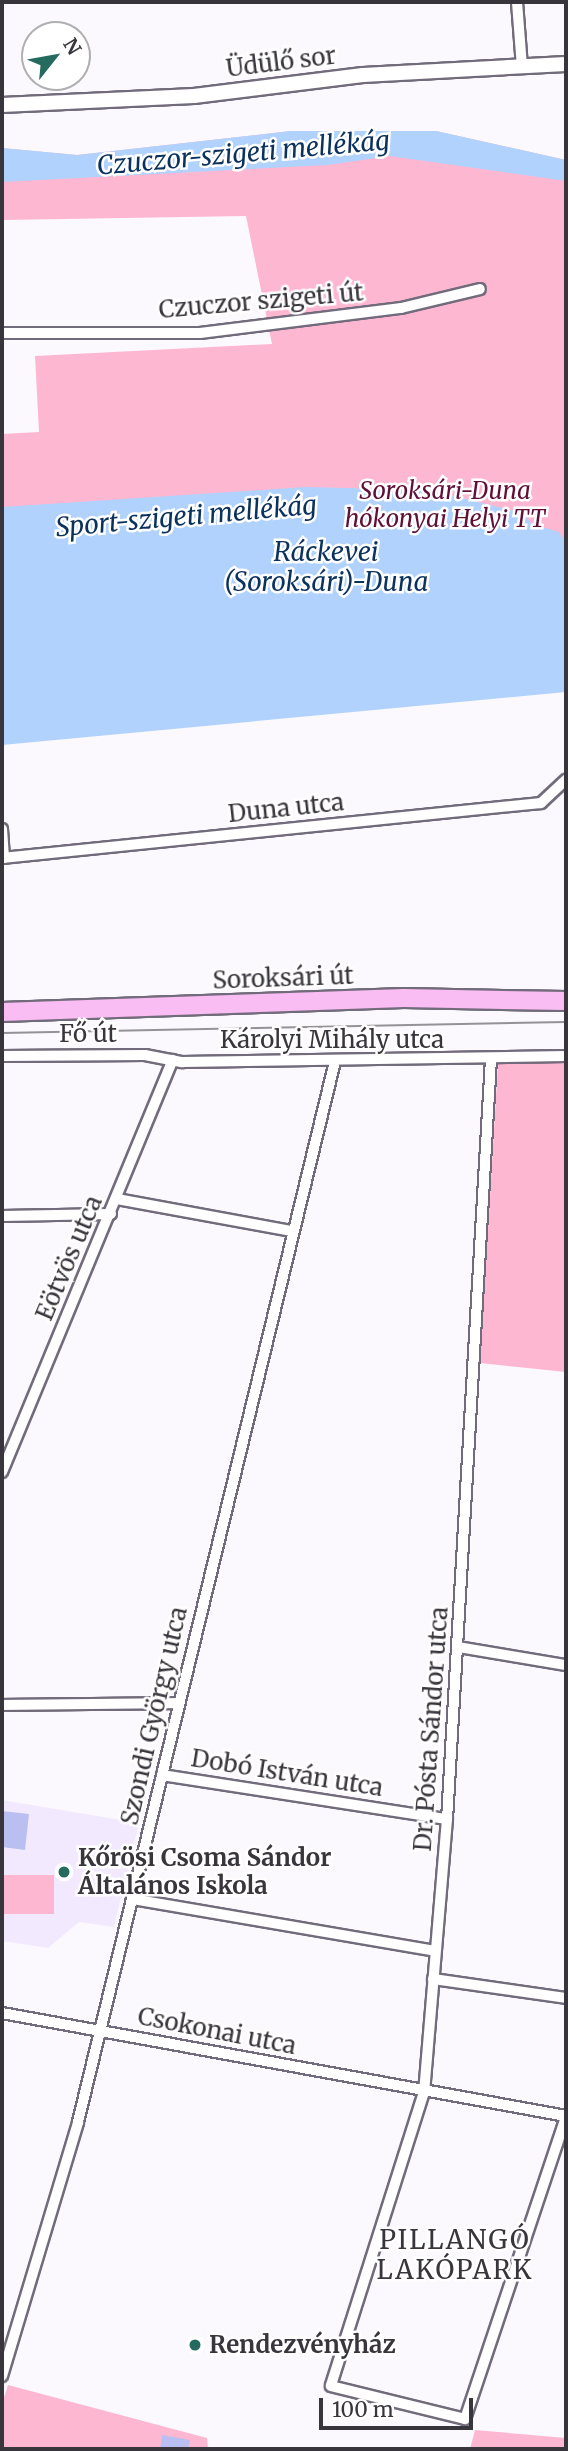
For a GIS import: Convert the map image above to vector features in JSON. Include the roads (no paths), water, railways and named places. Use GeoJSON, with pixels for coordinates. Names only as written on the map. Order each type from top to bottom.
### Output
{"type":"FeatureCollection","features":[{"type":"Feature","properties":{"kind":"main road","name":"Soroksári út"},"geometry":{"type":"LineString","coordinates":[[2,1012],[404,998],[566,1001]]}},
{"type":"Feature","properties":{"kind":"street"},"geometry":{"type":"LineString","coordinates":[[517,2],[522,66]]}},
{"type":"Feature","properties":{"kind":"street","name":"Üdülő sor"},"geometry":{"type":"LineString","coordinates":[[2,105],[194,96],[363,75],[566,64]]}},
{"type":"Feature","properties":{"kind":"street","name":"Czuczor szigeti út"},"geometry":{"type":"LineString","coordinates":[[2,333],[200,332],[401,308],[480,289]]}},
{"type":"Feature","properties":{"kind":"street","name":"Duna utca"},"geometry":{"type":"LineString","coordinates":[[3,858],[541,803],[566,780]]}},
{"type":"Feature","properties":{"kind":"street"},"geometry":{"type":"LineString","coordinates":[[2,829],[3,858]]}},
{"type":"Feature","properties":{"kind":"street","name":"Fő út"},"geometry":{"type":"LineString","coordinates":[[2,1056],[145,1055],[173,1060]]}},
{"type":"Feature","properties":{"kind":"street","name":"Károlyi Mihály utca"},"geometry":{"type":"LineString","coordinates":[[173,1060],[335,1061],[566,1056]]}},
{"type":"Feature","properties":{"kind":"street","name":"Dr. Pósta Sándor utca"},"geometry":{"type":"LineString","coordinates":[[491,1059],[447,1819],[424,2092],[331,2386],[465,2419],[566,2117]]}},
{"type":"Feature","properties":{"kind":"street","name":"Eötvös utca"},"geometry":{"type":"LineString","coordinates":[[2,1472],[173,1060]]}},
{"type":"Feature","properties":{"kind":"street","name":"Szondi György utca"},"geometry":{"type":"LineString","coordinates":[[2,2376],[78,2122],[335,1061]]}},
{"type":"Feature","properties":{"kind":"street"},"geometry":{"type":"LineString","coordinates":[[117,1199],[292,1231]]}},
{"type":"Feature","properties":{"kind":"street"},"geometry":{"type":"LineString","coordinates":[[2,1216],[111,1214]]}},
{"type":"Feature","properties":{"kind":"street"},"geometry":{"type":"LineString","coordinates":[[458,1647],[566,1665]]}},
{"type":"Feature","properties":{"kind":"street"},"geometry":{"type":"LineString","coordinates":[[2,1704],[179,1703]]}},
{"type":"Feature","properties":{"kind":"street","name":"Dobó István utca"},"geometry":{"type":"LineString","coordinates":[[162,1775],[447,1819]]}},
{"type":"Feature","properties":{"kind":"street"},"geometry":{"type":"LineString","coordinates":[[132,1899],[435,1951]]}},
{"type":"Feature","properties":{"kind":"street"},"geometry":{"type":"LineString","coordinates":[[433,1979],[566,1998]]}},
{"type":"Feature","properties":{"kind":"street","name":"Csokonai utca"},"geometry":{"type":"LineString","coordinates":[[2,2013],[566,2117]]}},
{"type":"Feature","properties":{"kind":"water","name":"Czuczor-szigeti mellékág"},"geometry":{"type":"Polygon","coordinates":[[[291,131],[436,131],[566,160],[566,181],[389,156],[328,165],[2,182],[2,148],[77,155],[291,131]]]}},
{"type":"Feature","properties":{"kind":"water"},"geometry":{"type":"Polygon","coordinates":[[[306,487],[429,490],[523,513],[532,524],[559,532],[566,543],[566,692],[2,745],[2,507],[306,487]]]}},
{"type":"Feature","properties":{"kind":"tram line"},"geometry":{"type":"LineString","coordinates":[[2,1033],[566,1022]]}},
{"type":"Feature","properties":{"kind":"place","name":"Kőrösi Csoma Sándor Általános Iskola"},"geometry":{"type":"Point","coordinates":[64,1872]}},
{"type":"Feature","properties":{"kind":"place","name":"Rendezvényház"},"geometry":{"type":"Point","coordinates":[195,2345]}},
{"type":"Feature","properties":{"kind":"district","name":"PILLANGÓ LAKÓPARK"},"geometry":{"type":"Point","coordinates":[455,2255]}},
{"type":"Feature","properties":{"kind":"park label","name":"Soroksári-Duna hókonyai Helyi TT"},"geometry":{"type":"Point","coordinates":[445,505]}},
{"type":"Feature","properties":{"kind":"water label","name":"Sport-szigeti mellékág"},"geometry":{"type":"Point","coordinates":[186,516]}},
{"type":"Feature","properties":{"kind":"water label","name":"Ráckevei (Soroksári)-Duna"},"geometry":{"type":"Point","coordinates":[326,567]}}]}
